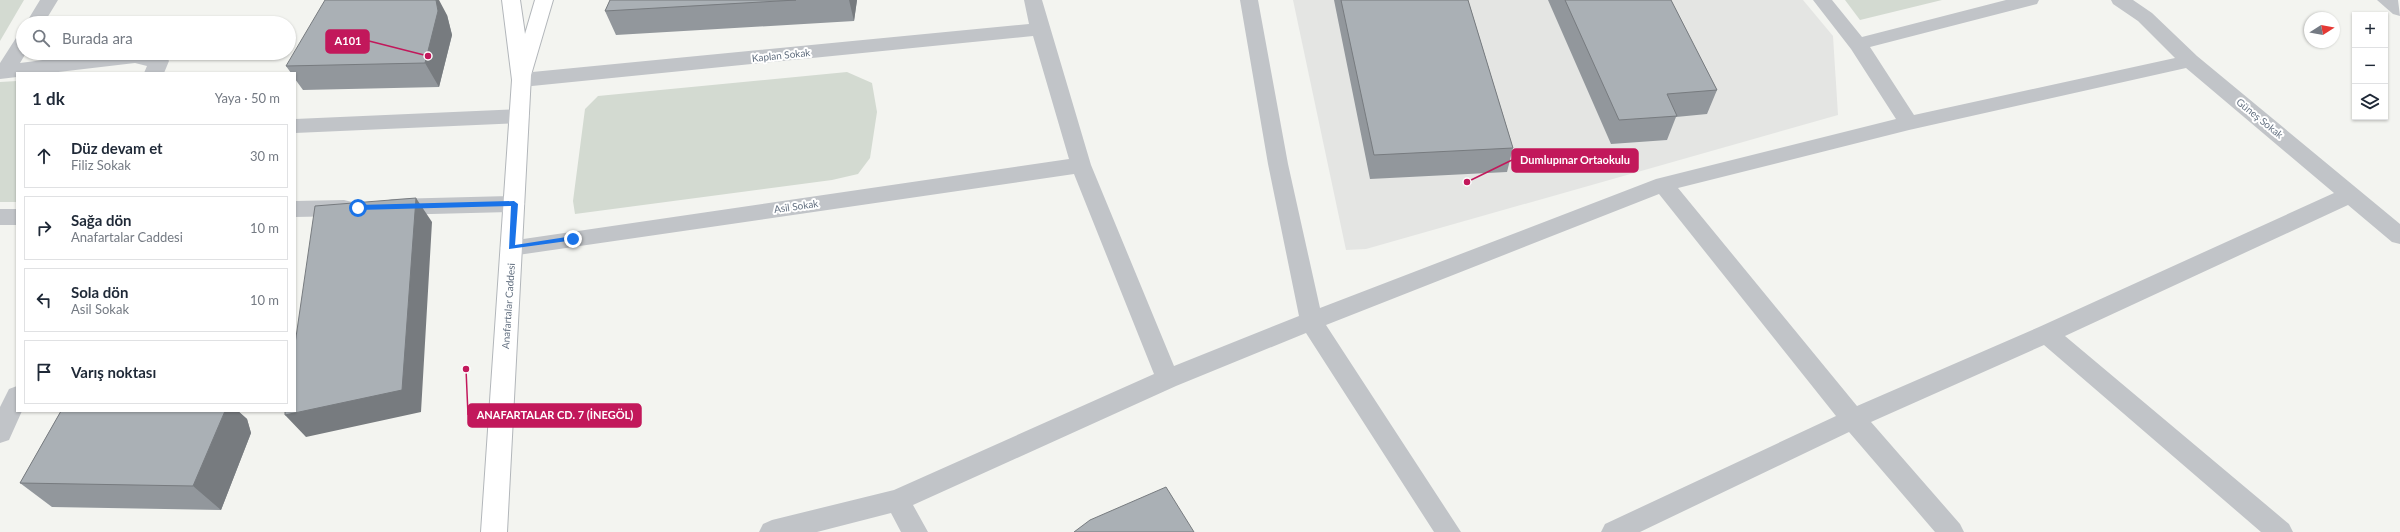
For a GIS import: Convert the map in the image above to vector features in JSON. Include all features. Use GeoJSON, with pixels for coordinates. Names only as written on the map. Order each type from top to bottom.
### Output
{"type":"FeatureCollection","features":[{"type":"Feature","properties":{"kind":"main road"},"geometry":{"type":"LineString","coordinates":[[512,0],[522,80]]}},
{"type":"Feature","properties":{"kind":"main road"},"geometry":{"type":"LineString","coordinates":[[522,80],[544,0]]}},
{"type":"Feature","properties":{"kind":"main road","name":"Anafartalar Caddesi"},"geometry":{"type":"LineString","coordinates":[[494,532],[522,80]]}},
{"type":"Feature","properties":{"kind":"street"},"geometry":{"type":"LineString","coordinates":[[39,16],[49,0]]}},
{"type":"Feature","properties":{"kind":"street"},"geometry":{"type":"LineString","coordinates":[[1033,0],[1040,29],[1081,166],[1168,379]]}},
{"type":"Feature","properties":{"kind":"street"},"geometry":{"type":"LineString","coordinates":[[1249,0],[1278,164],[1311,321],[1448,532]]}},
{"type":"Feature","properties":{"kind":"street"},"geometry":{"type":"LineString","coordinates":[[1822,0],[1858,44],[1909,123]]}},
{"type":"Feature","properties":{"kind":"street"},"geometry":{"type":"LineString","coordinates":[[1858,44],[2030,0]]}},
{"type":"Feature","properties":{"kind":"street","name":"Güneş Sokak"},"geometry":{"type":"LineString","coordinates":[[2120,0],[2145,17],[2190,61],[2352,194],[2400,236]]}},
{"type":"Feature","properties":{"kind":"street"},"geometry":{"type":"LineString","coordinates":[[2386,0],[2400,10]]}},
{"type":"Feature","properties":{"kind":"street","name":"Kaplan Sokak"},"geometry":{"type":"LineString","coordinates":[[522,80],[1040,29]]}},
{"type":"Feature","properties":{"kind":"street"},"geometry":{"type":"LineString","coordinates":[[3,72],[16,53]]}},
{"type":"Feature","properties":{"kind":"street"},"geometry":{"type":"LineString","coordinates":[[3,72],[109,60]]}},
{"type":"Feature","properties":{"kind":"street"},"geometry":{"type":"LineString","coordinates":[[153,60],[159,61],[154,72]]}},
{"type":"Feature","properties":{"kind":"street"},"geometry":{"type":"LineString","coordinates":[[772,532],[897,500],[1168,379],[1311,321],[1663,184],[1909,123],[2190,61]]}},
{"type":"Feature","properties":{"kind":"street"},"geometry":{"type":"LineString","coordinates":[[296,126],[520,116]]}},
{"type":"Feature","properties":{"kind":"street","name":"Asil Sokak"},"geometry":{"type":"LineString","coordinates":[[512,248],[1081,166]]}},
{"type":"Feature","properties":{"kind":"street"},"geometry":{"type":"LineString","coordinates":[[1663,184],[1853,418],[1951,532]]}},
{"type":"Feature","properties":{"kind":"street"},"geometry":{"type":"LineString","coordinates":[[1614,532],[1853,418],[2047,334],[2352,194]]}},
{"type":"Feature","properties":{"kind":"street"},"geometry":{"type":"LineString","coordinates":[[296,209],[514,204]]}},
{"type":"Feature","properties":{"kind":"street"},"geometry":{"type":"LineString","coordinates":[[0,217],[16,217]]}},
{"type":"Feature","properties":{"kind":"street"},"geometry":{"type":"LineString","coordinates":[[2047,334],[2280,532]]}},
{"type":"Feature","properties":{"kind":"street"},"geometry":{"type":"LineString","coordinates":[[0,433],[16,398]]}},
{"type":"Feature","properties":{"kind":"street"},"geometry":{"type":"LineString","coordinates":[[897,500],[915,532]]}},
{"type":"Feature","properties":{"kind":"shaded area"},"geometry":{"type":"Polygon","coordinates":[[[0,0],[24,0],[0,41],[0,0]]]}},
{"type":"Feature","properties":{"kind":"shaded area"},"geometry":{"type":"Polygon","coordinates":[[[1293,0],[1803,0],[1833,36],[1838,115],[1366,249],[1346,250],[1293,0]]]}},
{"type":"Feature","properties":{"kind":"shaded area"},"geometry":{"type":"Polygon","coordinates":[[[1845,0],[1942,0],[1860,20],[1845,0]]]}},
{"type":"Feature","properties":{"kind":"shaded area"},"geometry":{"type":"Polygon","coordinates":[[[847,72],[872,83],[877,112],[870,158],[858,174],[832,180],[575,214],[573,201],[585,109],[598,96],[847,72]]]}},
{"type":"Feature","properties":{"kind":"shaded area"},"geometry":{"type":"Polygon","coordinates":[[[16,81],[16,202],[0,202],[0,82],[16,81]]]}},
{"type":"Feature","properties":{"kind":"building"},"geometry":{"type":"Polygon","coordinates":[[[325,0],[436,0],[438,11],[425,63],[286,66],[290,60],[296,60],[296,49],[325,0]]]}},
{"type":"Feature","properties":{"kind":"building"},"geometry":{"type":"Polygon","coordinates":[[[610,0],[796,0],[605,11],[610,0]]]}},
{"type":"Feature","properties":{"kind":"building"},"geometry":{"type":"Polygon","coordinates":[[[1341,0],[1468,0],[1513,148],[1374,155],[1341,0]]]}},
{"type":"Feature","properties":{"kind":"building"},"geometry":{"type":"Polygon","coordinates":[[[1565,0],[1671,0],[1717,90],[1667,94],[1677,116],[1619,120],[1565,0]]]}},
{"type":"Feature","properties":{"kind":"building"},"geometry":{"type":"Polygon","coordinates":[[[416,198],[402,390],[285,415],[285,412],[296,412],[296,337],[315,206],[416,198]]]}},
{"type":"Feature","properties":{"kind":"building"},"geometry":{"type":"Polygon","coordinates":[[[60,412],[225,412],[193,486],[20,483],[60,412]]]}},
{"type":"Feature","properties":{"kind":"building"},"geometry":{"type":"Polygon","coordinates":[[[1166,487],[1194,532],[1074,532],[1090,520],[1166,487]]]}},
{"type":"Feature","properties":{"kind":"place","name":"A101"},"geometry":{"type":"Point","coordinates":[428,56]}},
{"type":"Feature","properties":{"kind":"place","name":"Dumlupınar Ortaokulu"},"geometry":{"type":"Point","coordinates":[1467,182]}},
{"type":"Feature","properties":{"kind":"place","name":"ANAFARTALAR CD. 7 (İNEGÖL)"},"geometry":{"type":"Point","coordinates":[466,369]}},
{"type":"Feature","properties":{"kind":"route"},"geometry":{"type":"LineString","coordinates":[[358,208],[514,204],[512,248],[573,239]]}}]}
